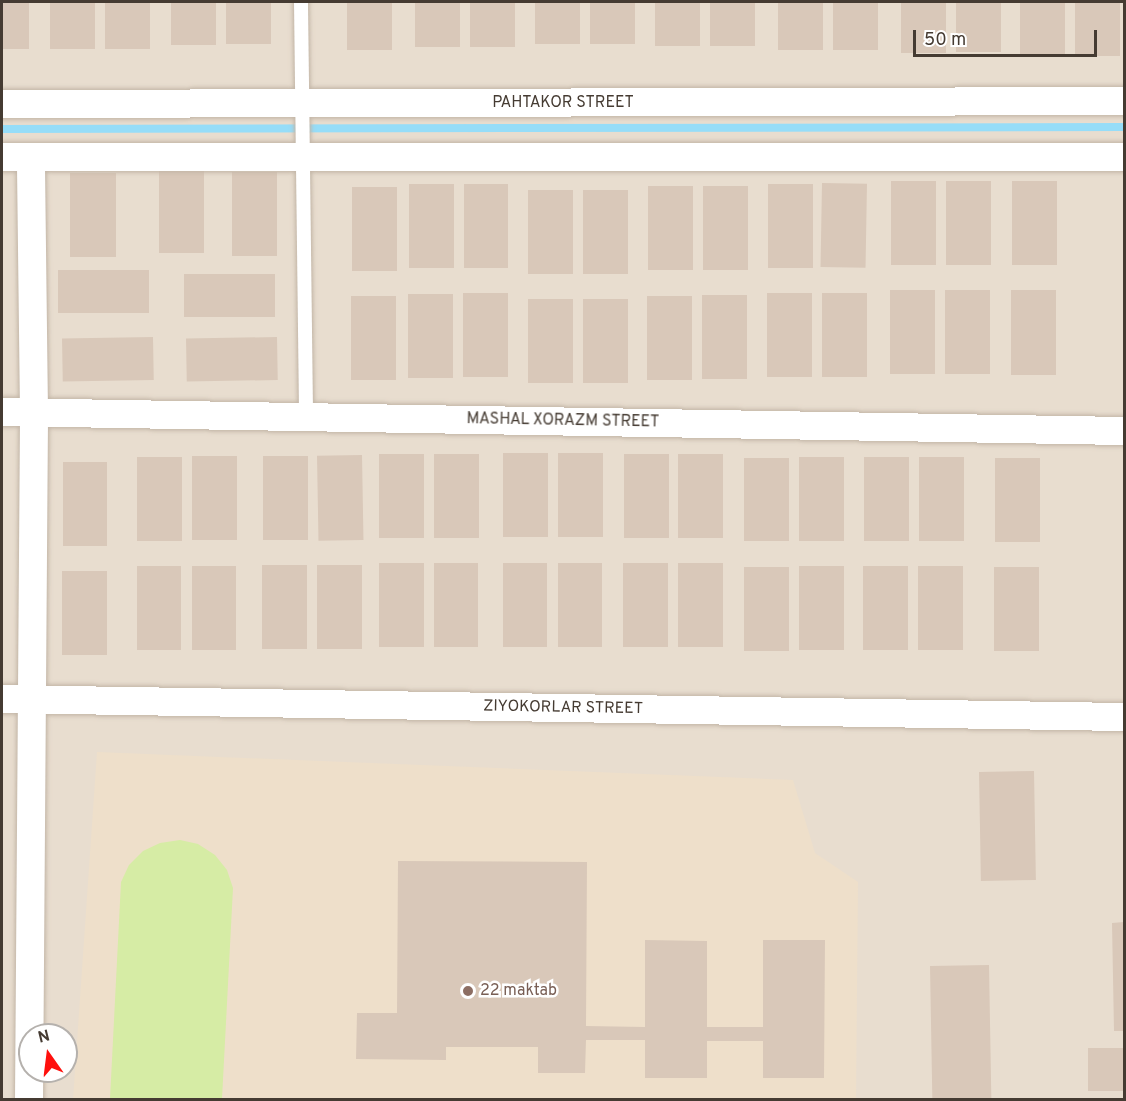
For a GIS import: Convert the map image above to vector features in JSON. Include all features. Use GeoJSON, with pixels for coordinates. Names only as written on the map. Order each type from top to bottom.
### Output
{"type":"FeatureCollection","features":[{"type":"Feature","properties":{"kind":"street","name":"PAHTAKOR STREET"},"geometry":{"type":"LineString","coordinates":[[2,104],[1125,101]]}},
{"type":"Feature","properties":{"kind":"street"},"geometry":{"type":"LineString","coordinates":[[2,157],[1125,157]]}},
{"type":"Feature","properties":{"kind":"street"},"geometry":{"type":"LineString","coordinates":[[29,1100],[34,412],[31,158]]}},
{"type":"Feature","properties":{"kind":"street","name":"MASHAL XORAZM STREET"},"geometry":{"type":"LineString","coordinates":[[2,412],[1125,431]]}},
{"type":"Feature","properties":{"kind":"street","name":"ZIYOKORLAR STREET"},"geometry":{"type":"LineString","coordinates":[[2,699],[1125,717]]}},
{"type":"Feature","properties":{"kind":"lane"},"geometry":{"type":"LineString","coordinates":[[301,2],[299,104],[306,416]]}},
{"type":"Feature","properties":{"kind":"shaded area"},"geometry":{"type":"Polygon","coordinates":[[[2,2],[1124,2],[1124,1099],[2,1100],[2,2]]]}},
{"type":"Feature","properties":{"kind":"shaded area","name":"22 maktab"},"geometry":{"type":"Polygon","coordinates":[[[97,752],[793,780],[815,853],[858,882],[856,1099],[73,1100],[74,1083],[78,1083],[78,1028],[97,752]]]}},
{"type":"Feature","properties":{"kind":"green space"},"geometry":{"type":"Polygon","coordinates":[[[180,840],[198,844],[215,855],[227,870],[233,888],[222,1099],[110,1099],[121,882],[129,865],[143,851],[160,843],[180,840]]]}},
{"type":"Feature","properties":{"kind":"building"},"geometry":{"type":"Polygon","coordinates":[[[2,2],[29,2],[29,49],[2,49],[2,2]]]}},
{"type":"Feature","properties":{"kind":"building"},"geometry":{"type":"Polygon","coordinates":[[[50,2],[95,2],[95,49],[50,49],[50,2]]]}},
{"type":"Feature","properties":{"kind":"building"},"geometry":{"type":"Polygon","coordinates":[[[105,2],[150,2],[150,49],[105,49],[105,2]]]}},
{"type":"Feature","properties":{"kind":"building"},"geometry":{"type":"Polygon","coordinates":[[[171,2],[216,2],[216,45],[171,45],[171,2]]]}},
{"type":"Feature","properties":{"kind":"building"},"geometry":{"type":"Polygon","coordinates":[[[226,2],[271,2],[271,44],[226,44],[226,2]]]}},
{"type":"Feature","properties":{"kind":"building"},"geometry":{"type":"Polygon","coordinates":[[[347,2],[392,2],[392,50],[347,50],[347,2]]]}},
{"type":"Feature","properties":{"kind":"building"},"geometry":{"type":"Polygon","coordinates":[[[415,2],[460,2],[460,47],[415,47],[415,2]]]}},
{"type":"Feature","properties":{"kind":"building"},"geometry":{"type":"Polygon","coordinates":[[[470,2],[515,2],[515,47],[470,47],[470,2]]]}},
{"type":"Feature","properties":{"kind":"building"},"geometry":{"type":"Polygon","coordinates":[[[535,2],[580,2],[580,44],[535,44],[535,2]]]}},
{"type":"Feature","properties":{"kind":"building"},"geometry":{"type":"Polygon","coordinates":[[[590,2],[635,2],[635,44],[590,44],[590,2]]]}},
{"type":"Feature","properties":{"kind":"building"},"geometry":{"type":"Polygon","coordinates":[[[655,2],[700,2],[700,46],[655,46],[655,2]]]}},
{"type":"Feature","properties":{"kind":"building"},"geometry":{"type":"Polygon","coordinates":[[[710,2],[755,2],[755,46],[710,46],[710,2]]]}},
{"type":"Feature","properties":{"kind":"building"},"geometry":{"type":"Polygon","coordinates":[[[778,2],[823,2],[823,50],[778,50],[778,2]]]}},
{"type":"Feature","properties":{"kind":"building"},"geometry":{"type":"Polygon","coordinates":[[[833,2],[878,2],[878,50],[833,50],[833,2]]]}},
{"type":"Feature","properties":{"kind":"building"},"geometry":{"type":"Polygon","coordinates":[[[901,2],[946,2],[946,53],[901,53],[901,2]]]}},
{"type":"Feature","properties":{"kind":"building"},"geometry":{"type":"Polygon","coordinates":[[[956,2],[1001,2],[1001,52],[956,52],[956,2]]]}},
{"type":"Feature","properties":{"kind":"building"},"geometry":{"type":"Polygon","coordinates":[[[1020,2],[1065,2],[1065,56],[1020,56],[1020,2]]]}},
{"type":"Feature","properties":{"kind":"building"},"geometry":{"type":"Polygon","coordinates":[[[1075,2],[1120,2],[1120,56],[1075,56],[1075,2]]]}},
{"type":"Feature","properties":{"kind":"building"},"geometry":{"type":"Polygon","coordinates":[[[159,169],[204,169],[204,253],[159,253],[159,169]]]}},
{"type":"Feature","properties":{"kind":"building"},"geometry":{"type":"Polygon","coordinates":[[[232,172],[277,172],[277,256],[232,256],[232,172]]]}},
{"type":"Feature","properties":{"kind":"building"},"geometry":{"type":"Polygon","coordinates":[[[70,173],[116,173],[116,257],[70,257],[70,173]]]}},
{"type":"Feature","properties":{"kind":"building"},"geometry":{"type":"Polygon","coordinates":[[[891,181],[936,181],[936,265],[891,265],[891,181]]]}},
{"type":"Feature","properties":{"kind":"building"},"geometry":{"type":"Polygon","coordinates":[[[946,181],[991,181],[991,265],[946,265],[946,181]]]}},
{"type":"Feature","properties":{"kind":"building"},"geometry":{"type":"Polygon","coordinates":[[[1012,181],[1057,181],[1057,265],[1012,265],[1012,181]]]}},
{"type":"Feature","properties":{"kind":"building"},"geometry":{"type":"Polygon","coordinates":[[[822,183],[867,184],[866,268],[821,267],[822,183]]]}},
{"type":"Feature","properties":{"kind":"building"},"geometry":{"type":"Polygon","coordinates":[[[409,184],[454,184],[454,268],[409,268],[409,184]]]}},
{"type":"Feature","properties":{"kind":"building"},"geometry":{"type":"Polygon","coordinates":[[[464,184],[508,184],[508,268],[464,268],[464,184]]]}},
{"type":"Feature","properties":{"kind":"building"},"geometry":{"type":"Polygon","coordinates":[[[768,184],[813,184],[813,268],[768,268],[768,184]]]}},
{"type":"Feature","properties":{"kind":"building"},"geometry":{"type":"Polygon","coordinates":[[[648,186],[693,186],[693,270],[648,270],[648,186]]]}},
{"type":"Feature","properties":{"kind":"building"},"geometry":{"type":"Polygon","coordinates":[[[703,186],[748,186],[748,270],[703,270],[703,186]]]}},
{"type":"Feature","properties":{"kind":"building"},"geometry":{"type":"Polygon","coordinates":[[[352,187],[397,187],[397,271],[352,271],[352,187]]]}},
{"type":"Feature","properties":{"kind":"building"},"geometry":{"type":"Polygon","coordinates":[[[528,190],[573,190],[573,274],[528,274],[528,190]]]}},
{"type":"Feature","properties":{"kind":"building"},"geometry":{"type":"Polygon","coordinates":[[[583,190],[628,190],[628,274],[583,274],[583,190]]]}},
{"type":"Feature","properties":{"kind":"building"},"geometry":{"type":"Polygon","coordinates":[[[58,270],[149,270],[149,313],[58,313],[58,270]]]}},
{"type":"Feature","properties":{"kind":"building"},"geometry":{"type":"Polygon","coordinates":[[[184,274],[275,274],[275,317],[184,317],[184,274]]]}},
{"type":"Feature","properties":{"kind":"building"},"geometry":{"type":"Polygon","coordinates":[[[890,290],[935,290],[935,374],[890,374],[890,290]]]}},
{"type":"Feature","properties":{"kind":"building"},"geometry":{"type":"Polygon","coordinates":[[[945,290],[990,290],[990,374],[945,374],[945,290]]]}},
{"type":"Feature","properties":{"kind":"building"},"geometry":{"type":"Polygon","coordinates":[[[1011,290],[1056,290],[1056,375],[1011,375],[1011,290]]]}},
{"type":"Feature","properties":{"kind":"building"},"geometry":{"type":"Polygon","coordinates":[[[463,293],[508,293],[508,377],[463,377],[463,293]]]}},
{"type":"Feature","properties":{"kind":"building"},"geometry":{"type":"Polygon","coordinates":[[[767,293],[812,293],[812,377],[767,377],[767,293]]]}},
{"type":"Feature","properties":{"kind":"building"},"geometry":{"type":"Polygon","coordinates":[[[822,293],[867,293],[867,377],[822,377],[822,293]]]}},
{"type":"Feature","properties":{"kind":"building"},"geometry":{"type":"Polygon","coordinates":[[[408,294],[453,294],[453,378],[408,378],[408,294]]]}},
{"type":"Feature","properties":{"kind":"building"},"geometry":{"type":"Polygon","coordinates":[[[702,295],[747,295],[747,379],[702,379],[702,295]]]}},
{"type":"Feature","properties":{"kind":"building"},"geometry":{"type":"Polygon","coordinates":[[[351,296],[396,296],[396,380],[351,380],[351,296]]]}},
{"type":"Feature","properties":{"kind":"building"},"geometry":{"type":"Polygon","coordinates":[[[647,296],[692,296],[692,380],[647,380],[647,296]]]}},
{"type":"Feature","properties":{"kind":"building"},"geometry":{"type":"Polygon","coordinates":[[[528,299],[573,299],[573,383],[528,383],[528,299]]]}},
{"type":"Feature","properties":{"kind":"building"},"geometry":{"type":"Polygon","coordinates":[[[583,299],[628,299],[628,383],[583,383],[583,299]]]}},
{"type":"Feature","properties":{"kind":"building"},"geometry":{"type":"Polygon","coordinates":[[[153,337],[154,380],[63,382],[62,339],[153,337]]]}},
{"type":"Feature","properties":{"kind":"building"},"geometry":{"type":"Polygon","coordinates":[[[277,337],[278,380],[187,382],[186,339],[277,337]]]}},
{"type":"Feature","properties":{"kind":"building"},"geometry":{"type":"Polygon","coordinates":[[[503,453],[548,453],[548,537],[503,537],[503,453]]]}},
{"type":"Feature","properties":{"kind":"building"},"geometry":{"type":"Polygon","coordinates":[[[558,453],[603,453],[603,537],[558,537],[558,453]]]}},
{"type":"Feature","properties":{"kind":"building"},"geometry":{"type":"Polygon","coordinates":[[[379,454],[424,454],[424,538],[379,538],[379,454]]]}},
{"type":"Feature","properties":{"kind":"building"},"geometry":{"type":"Polygon","coordinates":[[[434,454],[479,454],[479,538],[434,538],[434,454]]]}},
{"type":"Feature","properties":{"kind":"building"},"geometry":{"type":"Polygon","coordinates":[[[624,454],[669,454],[669,538],[624,538],[624,454]]]}},
{"type":"Feature","properties":{"kind":"building"},"geometry":{"type":"Polygon","coordinates":[[[678,454],[723,454],[723,538],[678,538],[678,454]]]}},
{"type":"Feature","properties":{"kind":"building"},"geometry":{"type":"Polygon","coordinates":[[[362,455],[363,540],[318,541],[317,456],[362,455]]]}},
{"type":"Feature","properties":{"kind":"building"},"geometry":{"type":"Polygon","coordinates":[[[192,456],[237,456],[237,540],[192,540],[192,456]]]}},
{"type":"Feature","properties":{"kind":"building"},"geometry":{"type":"Polygon","coordinates":[[[263,456],[308,456],[308,540],[263,540],[263,456]]]}},
{"type":"Feature","properties":{"kind":"building"},"geometry":{"type":"Polygon","coordinates":[[[137,457],[182,457],[182,541],[137,541],[137,457]]]}},
{"type":"Feature","properties":{"kind":"building"},"geometry":{"type":"Polygon","coordinates":[[[799,457],[844,457],[844,541],[799,541],[799,457]]]}},
{"type":"Feature","properties":{"kind":"building"},"geometry":{"type":"Polygon","coordinates":[[[864,457],[909,457],[909,541],[864,541],[864,457]]]}},
{"type":"Feature","properties":{"kind":"building"},"geometry":{"type":"Polygon","coordinates":[[[919,457],[964,457],[964,541],[919,541],[919,457]]]}},
{"type":"Feature","properties":{"kind":"building"},"geometry":{"type":"Polygon","coordinates":[[[744,458],[789,458],[789,541],[744,541],[744,458]]]}},
{"type":"Feature","properties":{"kind":"building"},"geometry":{"type":"Polygon","coordinates":[[[995,458],[1040,458],[1040,542],[995,542],[995,458]]]}},
{"type":"Feature","properties":{"kind":"building"},"geometry":{"type":"Polygon","coordinates":[[[63,462],[107,462],[107,546],[63,546],[63,462]]]}},
{"type":"Feature","properties":{"kind":"building"},"geometry":{"type":"Polygon","coordinates":[[[379,563],[424,563],[424,647],[379,647],[379,563]]]}},
{"type":"Feature","properties":{"kind":"building"},"geometry":{"type":"Polygon","coordinates":[[[434,563],[478,563],[478,647],[434,647],[434,563]]]}},
{"type":"Feature","properties":{"kind":"building"},"geometry":{"type":"Polygon","coordinates":[[[503,563],[547,563],[547,647],[503,647],[503,563]]]}},
{"type":"Feature","properties":{"kind":"building"},"geometry":{"type":"Polygon","coordinates":[[[558,563],[602,563],[602,647],[558,647],[558,563]]]}},
{"type":"Feature","properties":{"kind":"building"},"geometry":{"type":"Polygon","coordinates":[[[623,563],[668,563],[668,647],[623,647],[623,563]]]}},
{"type":"Feature","properties":{"kind":"building"},"geometry":{"type":"Polygon","coordinates":[[[678,563],[723,563],[723,647],[678,647],[678,563]]]}},
{"type":"Feature","properties":{"kind":"building"},"geometry":{"type":"Polygon","coordinates":[[[262,565],[307,565],[307,649],[262,649],[262,565]]]}},
{"type":"Feature","properties":{"kind":"building"},"geometry":{"type":"Polygon","coordinates":[[[317,565],[362,565],[362,649],[317,649],[317,565]]]}},
{"type":"Feature","properties":{"kind":"building"},"geometry":{"type":"Polygon","coordinates":[[[137,566],[181,566],[181,650],[137,650],[137,566]]]}},
{"type":"Feature","properties":{"kind":"building"},"geometry":{"type":"Polygon","coordinates":[[[192,566],[236,566],[236,650],[192,650],[192,566]]]}},
{"type":"Feature","properties":{"kind":"building"},"geometry":{"type":"Polygon","coordinates":[[[799,566],[844,566],[844,650],[799,650],[799,566]]]}},
{"type":"Feature","properties":{"kind":"building"},"geometry":{"type":"Polygon","coordinates":[[[863,566],[908,566],[908,650],[863,650],[863,566]]]}},
{"type":"Feature","properties":{"kind":"building"},"geometry":{"type":"Polygon","coordinates":[[[918,566],[963,566],[963,650],[918,650],[918,566]]]}},
{"type":"Feature","properties":{"kind":"building"},"geometry":{"type":"Polygon","coordinates":[[[744,567],[789,567],[789,651],[744,651],[744,567]]]}},
{"type":"Feature","properties":{"kind":"building"},"geometry":{"type":"Polygon","coordinates":[[[994,567],[1039,567],[1039,651],[994,651],[994,567]]]}},
{"type":"Feature","properties":{"kind":"building"},"geometry":{"type":"Polygon","coordinates":[[[62,571],[107,571],[107,655],[62,655],[62,571]]]}},
{"type":"Feature","properties":{"kind":"building"},"geometry":{"type":"Polygon","coordinates":[[[1034,771],[1036,880],[981,881],[979,772],[1034,771]]]}},
{"type":"Feature","properties":{"kind":"building","name":"22 maktab"},"geometry":{"type":"Polygon","coordinates":[[[398,861],[587,862],[586,1026],[645,1027],[645,940],[707,941],[707,1027],[763,1027],[763,940],[825,940],[824,1078],[763,1078],[763,1041],[707,1041],[707,1078],[645,1078],[645,1040],[586,1040],[585,1073],[538,1073],[538,1047],[446,1047],[446,1060],[356,1059],[357,1013],[397,1013],[398,861]]]}},
{"type":"Feature","properties":{"kind":"building"},"geometry":{"type":"Polygon","coordinates":[[[1124,922],[1124,1031],[1114,1031],[1112,923],[1124,922]]]}},
{"type":"Feature","properties":{"kind":"building"},"geometry":{"type":"Polygon","coordinates":[[[989,965],[991,1100],[932,1100],[930,966],[989,965]]]}},
{"type":"Feature","properties":{"kind":"building"},"geometry":{"type":"Polygon","coordinates":[[[1088,1048],[1124,1048],[1124,1091],[1088,1091],[1088,1048]]]}},
{"type":"Feature","properties":{"kind":"waterway"},"geometry":{"type":"LineString","coordinates":[[2,129],[1124,127]]}},
{"type":"Feature","properties":{"kind":"place","name":"22 maktab"},"geometry":{"type":"Point","coordinates":[468,991]}}]}
